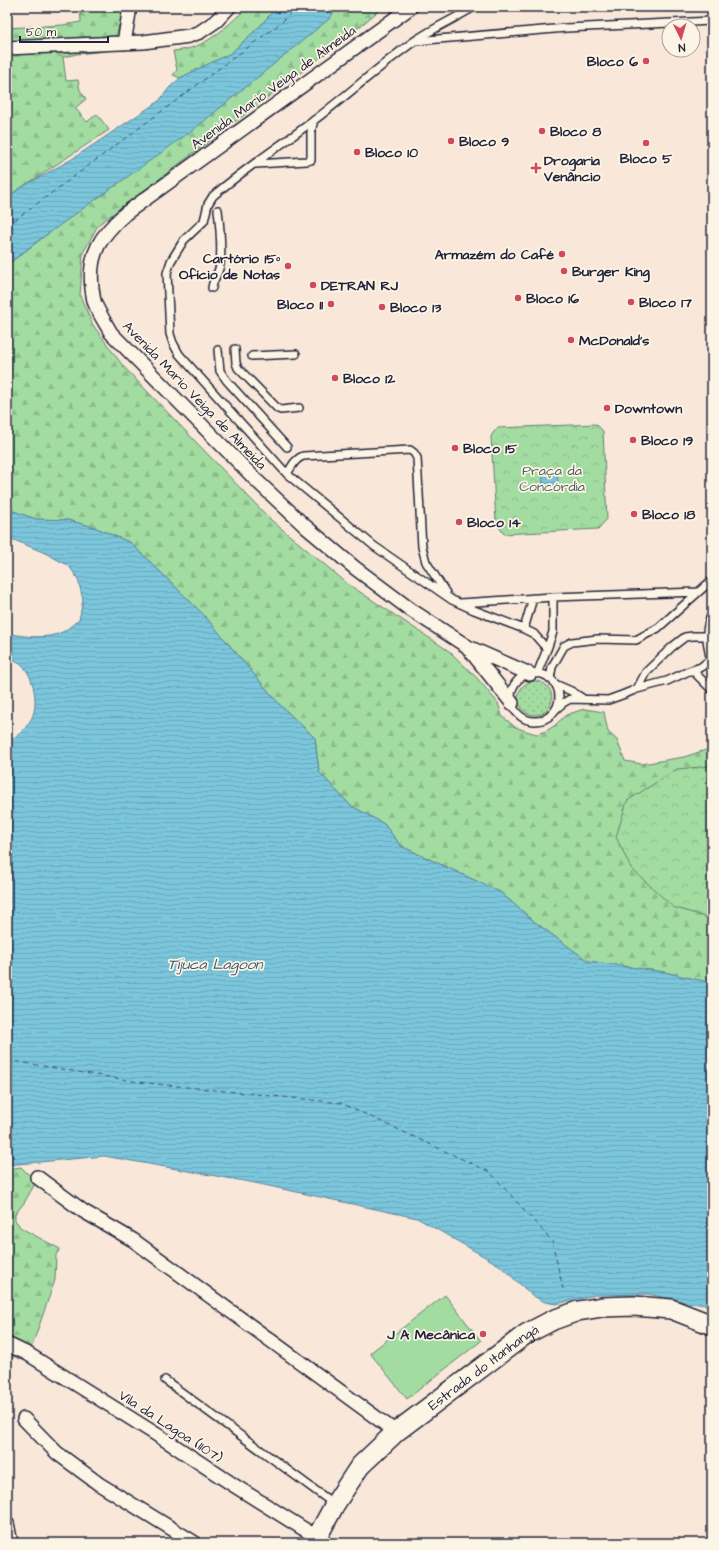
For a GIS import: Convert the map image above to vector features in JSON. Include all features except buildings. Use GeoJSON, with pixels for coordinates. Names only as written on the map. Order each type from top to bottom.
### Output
{"type":"FeatureCollection","features":[{"type":"Feature","properties":{"kind":"main road","name":"Estrada do Itanhangá"},"geometry":{"type":"LineString","coordinates":[[316,1539],[335,1504],[360,1466],[396,1432],[526,1334],[553,1320],[578,1311],[602,1307],[634,1306],[671,1309],[712,1325]]}},
{"type":"Feature","properties":{"kind":"street"},"geometry":{"type":"LineString","coordinates":[[124,43],[130,7]]}},
{"type":"Feature","properties":{"kind":"street"},"geometry":{"type":"LineString","coordinates":[[7,48],[124,43],[188,36],[200,32],[216,21],[229,7]]}},
{"type":"Feature","properties":{"kind":"street","name":"Avenida Mario Veiga de Almeida"},"geometry":{"type":"LineString","coordinates":[[411,7],[126,213],[112,226],[102,238],[93,259],[91,275],[95,305],[111,333],[258,482],[306,527],[355,568],[411,610],[468,647],[533,674]]}},
{"type":"Feature","properties":{"kind":"street","name":"Avenida Mario Veiga de Almeida"},"geometry":{"type":"LineString","coordinates":[[468,647],[512,703]]}},
{"type":"Feature","properties":{"kind":"street"},"geometry":{"type":"LineString","coordinates":[[38,1177],[83,1211],[133,1240],[396,1432]]}},
{"type":"Feature","properties":{"kind":"street","name":"Vila da Lagoa (1107)"},"geometry":{"type":"LineString","coordinates":[[7,1344],[28,1354],[163,1438],[235,1486],[307,1531],[316,1539]]}},
{"type":"Feature","properties":{"kind":"street"},"geometry":{"type":"LineString","coordinates":[[24,1419],[57,1453],[99,1484],[195,1543]]}},
{"type":"Feature","properties":{"kind":"street"},"geometry":{"type":"LineString","coordinates":[[7,1523],[11,1543]]}},
{"type":"Feature","properties":{"kind":"lane"},"geometry":{"type":"LineString","coordinates":[[474,7],[451,21],[431,30],[415,41],[213,196],[208,204],[204,221],[184,240],[171,261],[167,273],[169,327],[173,343],[178,354],[287,474],[374,546],[449,597],[474,610],[534,634],[547,649]]}},
{"type":"Feature","properties":{"kind":"lane"},"geometry":{"type":"LineString","coordinates":[[415,41],[566,28],[712,21]]}},
{"type":"Feature","properties":{"kind":"lane"},"geometry":{"type":"LineString","coordinates":[[255,164],[307,162],[311,160],[311,132],[314,120]]}},
{"type":"Feature","properties":{"kind":"lane"},"geometry":{"type":"LineString","coordinates":[[212,288],[212,280],[218,272],[221,258],[218,210]]}},
{"type":"Feature","properties":{"kind":"lane"},"geometry":{"type":"LineString","coordinates":[[235,349],[238,368],[278,409],[299,408]]}},
{"type":"Feature","properties":{"kind":"lane"},"geometry":{"type":"LineString","coordinates":[[218,350],[220,371],[227,381],[286,447]]}},
{"type":"Feature","properties":{"kind":"lane"},"geometry":{"type":"LineString","coordinates":[[252,356],[296,354]]}},
{"type":"Feature","properties":{"kind":"lane"},"geometry":{"type":"LineString","coordinates":[[287,474],[294,462],[303,456],[396,450],[410,450],[414,452],[417,458],[422,547],[426,562],[449,597]]}},
{"type":"Feature","properties":{"kind":"lane"},"geometry":{"type":"LineString","coordinates":[[556,709],[559,696],[553,681],[552,667],[564,646],[572,642],[598,639],[636,640],[658,628],[712,580]]}},
{"type":"Feature","properties":{"kind":"lane"},"geometry":{"type":"LineString","coordinates":[[458,603],[553,597],[698,592]]}},
{"type":"Feature","properties":{"kind":"lane"},"geometry":{"type":"LineString","coordinates":[[533,674],[547,649],[553,632],[553,597]]}},
{"type":"Feature","properties":{"kind":"lane"},"geometry":{"type":"LineString","coordinates":[[524,629],[533,598]]}},
{"type":"Feature","properties":{"kind":"lane"},"geometry":{"type":"LineString","coordinates":[[583,698],[553,681],[533,674],[523,677],[517,682],[513,688],[511,696],[512,703],[521,717],[536,721],[551,715],[563,703],[570,700],[583,698],[608,700],[637,689],[667,681],[711,662],[707,644],[707,636],[709,619],[712,614]]}},
{"type":"Feature","properties":{"kind":"lane"},"geometry":{"type":"LineString","coordinates":[[637,689],[646,672],[672,647],[685,637],[707,636]]}},
{"type":"Feature","properties":{"kind":"lane"},"geometry":{"type":"LineString","coordinates":[[689,671],[692,670],[712,690]]}},
{"type":"Feature","properties":{"kind":"lane"},"geometry":{"type":"LineString","coordinates":[[165,1380],[335,1504]]}},
{"type":"Feature","properties":{"kind":"green space"},"geometry":{"type":"Polygon","coordinates":[[[80,7],[124,7],[117,33],[106,51],[63,57],[66,81],[78,80],[80,90],[86,99],[75,108],[87,122],[97,114],[109,130],[7,197],[7,28],[63,25],[81,22],[80,7]]]}},
{"type":"Feature","properties":{"kind":"green space"},"geometry":{"type":"Polygon","coordinates":[[[248,7],[277,7],[260,26],[231,53],[180,78],[173,75],[177,70],[173,51],[196,46],[205,42],[223,30],[248,7]]]}},
{"type":"Feature","properties":{"kind":"green space"},"geometry":{"type":"Polygon","coordinates":[[[337,7],[383,7],[345,39],[98,225],[83,253],[80,296],[93,325],[123,366],[271,520],[348,584],[449,651],[477,678],[498,703],[502,716],[515,727],[537,734],[554,726],[566,715],[584,709],[604,712],[608,732],[617,740],[625,761],[642,764],[684,757],[712,748],[712,983],[664,972],[588,961],[536,923],[500,892],[401,846],[384,824],[350,805],[319,772],[315,738],[280,705],[204,615],[131,543],[94,527],[67,520],[36,519],[7,509],[7,265],[329,19],[337,7]]]}},
{"type":"Feature","properties":{"kind":"green space","name":"Praça da Concórdia"},"geometry":{"type":"Polygon","coordinates":[[[596,424],[603,431],[607,519],[598,529],[504,534],[496,523],[491,436],[497,428],[596,424]]]}},
{"type":"Feature","properties":{"kind":"green space"},"geometry":{"type":"Polygon","coordinates":[[[532,681],[538,681],[542,682],[549,688],[552,698],[551,705],[545,712],[538,715],[532,715],[528,714],[521,708],[518,701],[518,695],[519,691],[525,684],[532,681]]]}},
{"type":"Feature","properties":{"kind":"green space"},"geometry":{"type":"Polygon","coordinates":[[[712,766],[712,919],[673,907],[631,868],[616,837],[627,801],[677,769],[712,766]]]}},
{"type":"Feature","properties":{"kind":"green space"},"geometry":{"type":"Polygon","coordinates":[[[21,1167],[36,1182],[24,1203],[15,1214],[15,1220],[21,1228],[60,1249],[56,1255],[55,1280],[31,1349],[8,1360],[7,1169],[21,1167]]]}},
{"type":"Feature","properties":{"kind":"green space"},"geometry":{"type":"Polygon","coordinates":[[[445,1295],[481,1341],[407,1399],[370,1353],[445,1295]]]}},
{"type":"Feature","properties":{"kind":"water"},"geometry":{"type":"Polygon","coordinates":[[[277,7],[337,7],[329,19],[193,130],[39,240],[7,265],[7,197],[72,159],[159,101],[169,88],[180,78],[231,53],[260,26],[277,7]]]}},
{"type":"Feature","properties":{"kind":"water"},"geometry":{"type":"Polygon","coordinates":[[[557,468],[558,486],[543,487],[542,469],[557,468]]]}},
{"type":"Feature","properties":{"kind":"water","name":"Tijuca Lagoon"},"geometry":{"type":"Polygon","coordinates":[[[7,509],[36,519],[67,520],[94,527],[131,543],[204,615],[280,705],[315,738],[319,772],[350,805],[384,824],[401,846],[500,892],[536,923],[588,961],[664,972],[712,983],[712,1306],[648,1294],[595,1295],[556,1304],[545,1302],[533,1296],[499,1265],[417,1218],[255,1183],[104,1156],[7,1165],[7,741],[14,738],[28,725],[35,708],[35,700],[32,683],[26,669],[21,664],[7,657],[7,633],[37,637],[60,633],[79,620],[83,600],[78,579],[69,566],[45,553],[7,537],[7,509]]]}},
{"type":"Feature","properties":{"kind":"ferry route"},"geometry":{"type":"LineString","coordinates":[[7,226],[282,22],[297,7]]}},
{"type":"Feature","properties":{"kind":"ferry route"},"geometry":{"type":"LineString","coordinates":[[7,1060],[138,1082],[341,1103],[490,1172],[552,1241],[563,1289]]}},
{"type":"Feature","properties":{"kind":"ferry route"},"geometry":{"type":"LineString","coordinates":[[7,1147],[14,1158]]}},
{"type":"Feature","properties":{"kind":"place","name":"Bloco 6"},"geometry":{"type":"Point","coordinates":[646,61]}},
{"type":"Feature","properties":{"kind":"place","name":"Bloco 8"},"geometry":{"type":"Point","coordinates":[542,131]}},
{"type":"Feature","properties":{"kind":"place","name":"Bloco 9"},"geometry":{"type":"Point","coordinates":[451,141]}},
{"type":"Feature","properties":{"kind":"place","name":"Bloco 5"},"geometry":{"type":"Point","coordinates":[646,143]}},
{"type":"Feature","properties":{"kind":"place","name":"Bloco 10"},"geometry":{"type":"Point","coordinates":[357,152]}},
{"type":"Feature","properties":{"kind":"place","name":"Drogaria Venâncio"},"geometry":{"type":"Point","coordinates":[536,168]}},
{"type":"Feature","properties":{"kind":"place","name":"Armazém do Café"},"geometry":{"type":"Point","coordinates":[562,254]}},
{"type":"Feature","properties":{"kind":"place","name":"Cartório 15º Ofício de Notas"},"geometry":{"type":"Point","coordinates":[288,266]}},
{"type":"Feature","properties":{"kind":"place","name":"Burger King"},"geometry":{"type":"Point","coordinates":[564,271]}},
{"type":"Feature","properties":{"kind":"place","name":"DETRAN RJ"},"geometry":{"type":"Point","coordinates":[313,285]}},
{"type":"Feature","properties":{"kind":"place","name":"Bloco 16"},"geometry":{"type":"Point","coordinates":[518,298]}},
{"type":"Feature","properties":{"kind":"place","name":"Bloco 17"},"geometry":{"type":"Point","coordinates":[631,302]}},
{"type":"Feature","properties":{"kind":"place","name":"Bloco 11"},"geometry":{"type":"Point","coordinates":[331,304]}},
{"type":"Feature","properties":{"kind":"place","name":"Bloco 13"},"geometry":{"type":"Point","coordinates":[382,307]}},
{"type":"Feature","properties":{"kind":"place","name":"McDonald's"},"geometry":{"type":"Point","coordinates":[571,340]}},
{"type":"Feature","properties":{"kind":"place","name":"Bloco 12"},"geometry":{"type":"Point","coordinates":[335,378]}},
{"type":"Feature","properties":{"kind":"place","name":"Downtown"},"geometry":{"type":"Point","coordinates":[607,408]}},
{"type":"Feature","properties":{"kind":"place","name":"Bloco 19"},"geometry":{"type":"Point","coordinates":[633,440]}},
{"type":"Feature","properties":{"kind":"place","name":"Bloco 15"},"geometry":{"type":"Point","coordinates":[455,448]}},
{"type":"Feature","properties":{"kind":"place","name":"Bloco 18"},"geometry":{"type":"Point","coordinates":[634,514]}},
{"type":"Feature","properties":{"kind":"place","name":"Bloco 14"},"geometry":{"type":"Point","coordinates":[459,522]}},
{"type":"Feature","properties":{"kind":"place","name":"J A Mecânica"},"geometry":{"type":"Point","coordinates":[483,1334]}}]}
